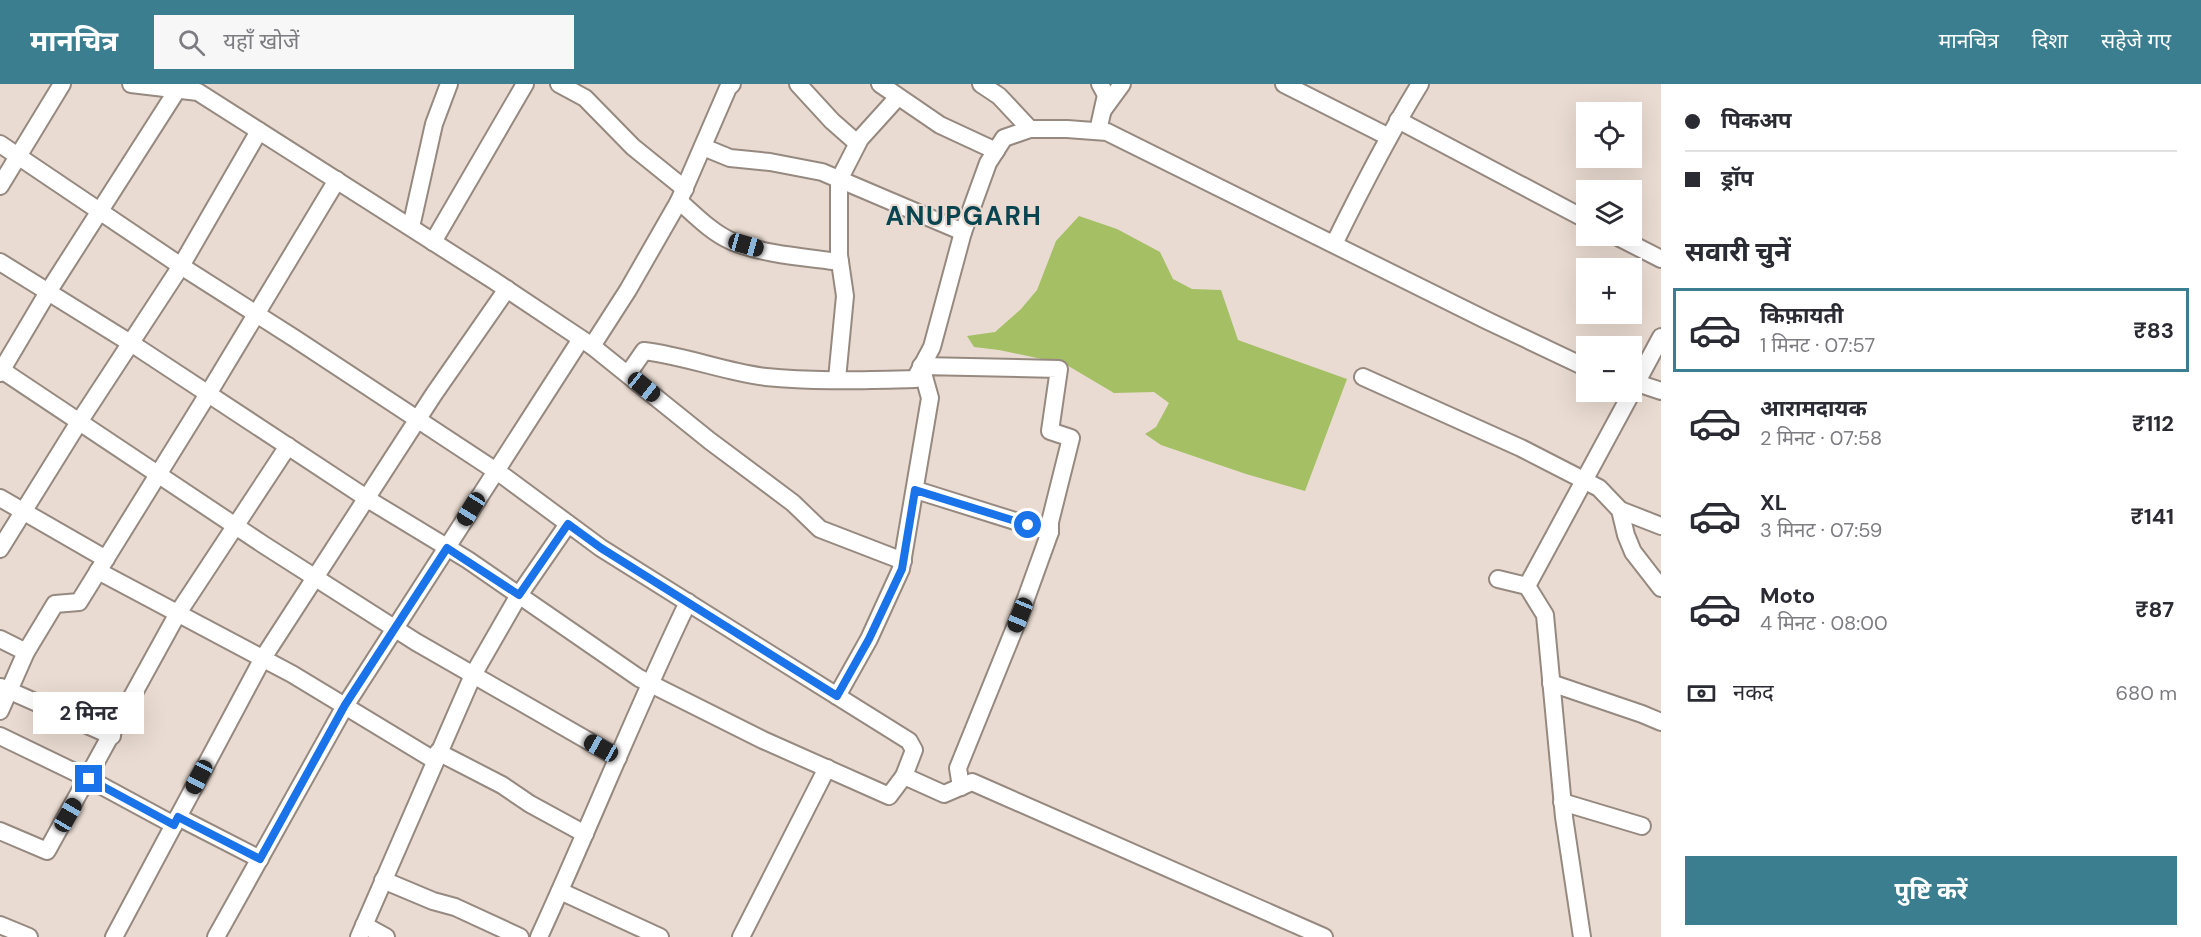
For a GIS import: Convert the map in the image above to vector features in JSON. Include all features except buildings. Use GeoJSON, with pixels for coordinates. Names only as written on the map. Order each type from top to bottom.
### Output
{"type":"FeatureCollection","features":[{"type":"Feature","properties":{"kind":"street"},"geometry":{"type":"LineString","coordinates":[[0,186],[62,84]]}},
{"type":"Feature","properties":{"kind":"street"},"geometry":{"type":"LineString","coordinates":[[131,84],[179,87],[198,92],[411,227],[586,342],[710,441],[793,503],[820,529],[903,561]]}},
{"type":"Feature","properties":{"kind":"street"},"geometry":{"type":"LineString","coordinates":[[411,227],[434,124],[448,84]]}},
{"type":"Feature","properties":{"kind":"street"},"geometry":{"type":"LineString","coordinates":[[434,242],[525,84]]}},
{"type":"Feature","properties":{"kind":"street"},"geometry":{"type":"LineString","coordinates":[[559,84],[585,98],[682,195],[700,220],[730,240],[777,254],[840,262]]}},
{"type":"Feature","properties":{"kind":"street"},"geometry":{"type":"LineString","coordinates":[[216,937],[345,705],[495,470],[586,342],[628,290],[682,195],[728,88],[732,84]]}},
{"type":"Feature","properties":{"kind":"street"},"geometry":{"type":"LineString","coordinates":[[798,84],[832,121],[858,143]]}},
{"type":"Feature","properties":{"kind":"street"},"geometry":{"type":"LineString","coordinates":[[880,84],[940,125],[996,151]]}},
{"type":"Feature","properties":{"kind":"street"},"geometry":{"type":"LineString","coordinates":[[981,84],[999,96],[1030,129]]}},
{"type":"Feature","properties":{"kind":"street"},"geometry":{"type":"LineString","coordinates":[[1098,131],[1106,96],[1100,84]]}},
{"type":"Feature","properties":{"kind":"street"},"geometry":{"type":"LineString","coordinates":[[1103,110],[1122,84]]}},
{"type":"Feature","properties":{"kind":"street"},"geometry":{"type":"LineString","coordinates":[[1284,84],[1389,137]]}},
{"type":"Feature","properties":{"kind":"street"},"geometry":{"type":"LineString","coordinates":[[1334,244],[1362,186],[1420,84]]}},
{"type":"Feature","properties":{"kind":"street"},"geometry":{"type":"LineString","coordinates":[[179,87],[48,292],[1,371],[395,629],[618,758]]}},
{"type":"Feature","properties":{"kind":"street"},"geometry":{"type":"LineString","coordinates":[[837,380],[846,296],[840,262],[839,180],[858,143],[898,97]]}},
{"type":"Feature","properties":{"kind":"street"},"geometry":{"type":"LineString","coordinates":[[1398,120],[1576,214]]}},
{"type":"Feature","properties":{"kind":"street"},"geometry":{"type":"LineString","coordinates":[[628,374],[644,351],[669,354],[715,367],[766,376],[837,380],[915,379],[932,347],[963,232],[988,164],[1004,138],[1030,129],[1107,132],[1576,363]]}},
{"type":"Feature","properties":{"kind":"street"},"geometry":{"type":"LineString","coordinates":[[0,549],[79,422],[181,266],[259,131]]}},
{"type":"Feature","properties":{"kind":"street"},"geometry":{"type":"LineString","coordinates":[[0,144],[181,266],[495,470],[601,548],[909,741],[914,750],[904,776],[889,796],[763,740],[649,683],[447,548],[366,498],[132,344],[0,262]]}},
{"type":"Feature","properties":{"kind":"street"},"geometry":{"type":"LineString","coordinates":[[703,147],[730,158],[770,162],[822,172],[963,232]]}},
{"type":"Feature","properties":{"kind":"street"},"geometry":{"type":"LineString","coordinates":[[0,711],[4,689],[55,604],[79,602],[337,180]]}},
{"type":"Feature","properties":{"kind":"street"},"geometry":{"type":"LineString","coordinates":[[1636,246],[1661,259]]}},
{"type":"Feature","properties":{"kind":"street"},"geometry":{"type":"LineString","coordinates":[[114,937],[263,658],[434,394],[507,289]]}},
{"type":"Feature","properties":{"kind":"street"},"geometry":{"type":"LineString","coordinates":[[1642,372],[1661,337]]}},
{"type":"Feature","properties":{"kind":"street"},"geometry":{"type":"LineString","coordinates":[[837,696],[869,639],[902,569],[930,398],[921,366]]}},
{"type":"Feature","properties":{"kind":"street"},"geometry":{"type":"LineString","coordinates":[[921,366],[1059,369],[1050,431],[1071,438],[1050,522],[1050,532],[1020,615],[958,768],[961,787]]}},
{"type":"Feature","properties":{"kind":"street"},"geometry":{"type":"LineString","coordinates":[[1363,377],[1521,448],[1599,488],[1620,510],[1661,526]]}},
{"type":"Feature","properties":{"kind":"street"},"geometry":{"type":"LineString","coordinates":[[1642,390],[1661,391]]}},
{"type":"Feature","properties":{"kind":"street"},"geometry":{"type":"LineString","coordinates":[[1527,586],[1626,402]]}},
{"type":"Feature","properties":{"kind":"street"},"geometry":{"type":"LineString","coordinates":[[0,831],[47,851],[89,779],[178,613],[288,446]]}},
{"type":"Feature","properties":{"kind":"street"},"geometry":{"type":"LineString","coordinates":[[915,490],[1050,532]]}},
{"type":"Feature","properties":{"kind":"street"},"geometry":{"type":"LineString","coordinates":[[0,498],[178,613],[263,658],[436,756],[502,785],[530,804],[585,834]]}},
{"type":"Feature","properties":{"kind":"street"},"geometry":{"type":"LineString","coordinates":[[1620,510],[1633,552],[1661,588]]}},
{"type":"Feature","properties":{"kind":"street"},"geometry":{"type":"LineString","coordinates":[[386,937],[361,931],[436,756],[473,675],[519,595],[568,524]]}},
{"type":"Feature","properties":{"kind":"street"},"geometry":{"type":"LineString","coordinates":[[1498,579],[1527,586],[1545,615],[1562,802],[1582,937]]}},
{"type":"Feature","properties":{"kind":"street"},"geometry":{"type":"LineString","coordinates":[[543,936],[649,683],[688,602]]}},
{"type":"Feature","properties":{"kind":"street"},"geometry":{"type":"LineString","coordinates":[[0,639],[26,652]]}},
{"type":"Feature","properties":{"kind":"street"},"geometry":{"type":"LineString","coordinates":[[1551,683],[1661,722]]}},
{"type":"Feature","properties":{"kind":"street"},"geometry":{"type":"LineString","coordinates":[[4,689],[112,736]]}},
{"type":"Feature","properties":{"kind":"street"},"geometry":{"type":"LineString","coordinates":[[0,736],[260,859]]}},
{"type":"Feature","properties":{"kind":"street"},"geometry":{"type":"LineString","coordinates":[[741,937],[826,768]]}},
{"type":"Feature","properties":{"kind":"street"},"geometry":{"type":"LineString","coordinates":[[904,776],[945,794],[972,782],[1324,937]]}},
{"type":"Feature","properties":{"kind":"street"},"geometry":{"type":"LineString","coordinates":[[1562,802],[1642,826]]}},
{"type":"Feature","properties":{"kind":"street"},"geometry":{"type":"LineString","coordinates":[[383,880],[433,901],[455,906],[520,937]]}},
{"type":"Feature","properties":{"kind":"street"},"geometry":{"type":"LineString","coordinates":[[560,891],[660,937]]}},
{"type":"Feature","properties":{"kind":"street"},"geometry":{"type":"LineString","coordinates":[[0,925],[29,937]]}},
{"type":"Feature","properties":{"kind":"shaded area"},"geometry":{"type":"Polygon","coordinates":[[[1079,216],[1117,229],[1160,252],[1173,279],[1192,289],[1221,290],[1238,340],[1347,379],[1305,491],[1161,445],[1145,434],[1156,427],[1169,403],[1154,392],[1114,393],[1065,364],[974,347],[967,336],[995,332],[1021,309],[1037,290],[1056,241],[1079,216]]]}},
{"type":"Feature","properties":{"kind":"district","name":"ANUPGARH"},"geometry":{"type":"Point","coordinates":[964,216]}},
{"type":"Feature","properties":{"kind":"route"},"geometry":{"type":"LineString","coordinates":[[89,779],[174,825],[178,817],[260,859],[345,705],[447,548],[519,595],[568,524],[601,548],[837,696],[869,639],[902,569],[915,490],[1028,525]]}}]}
